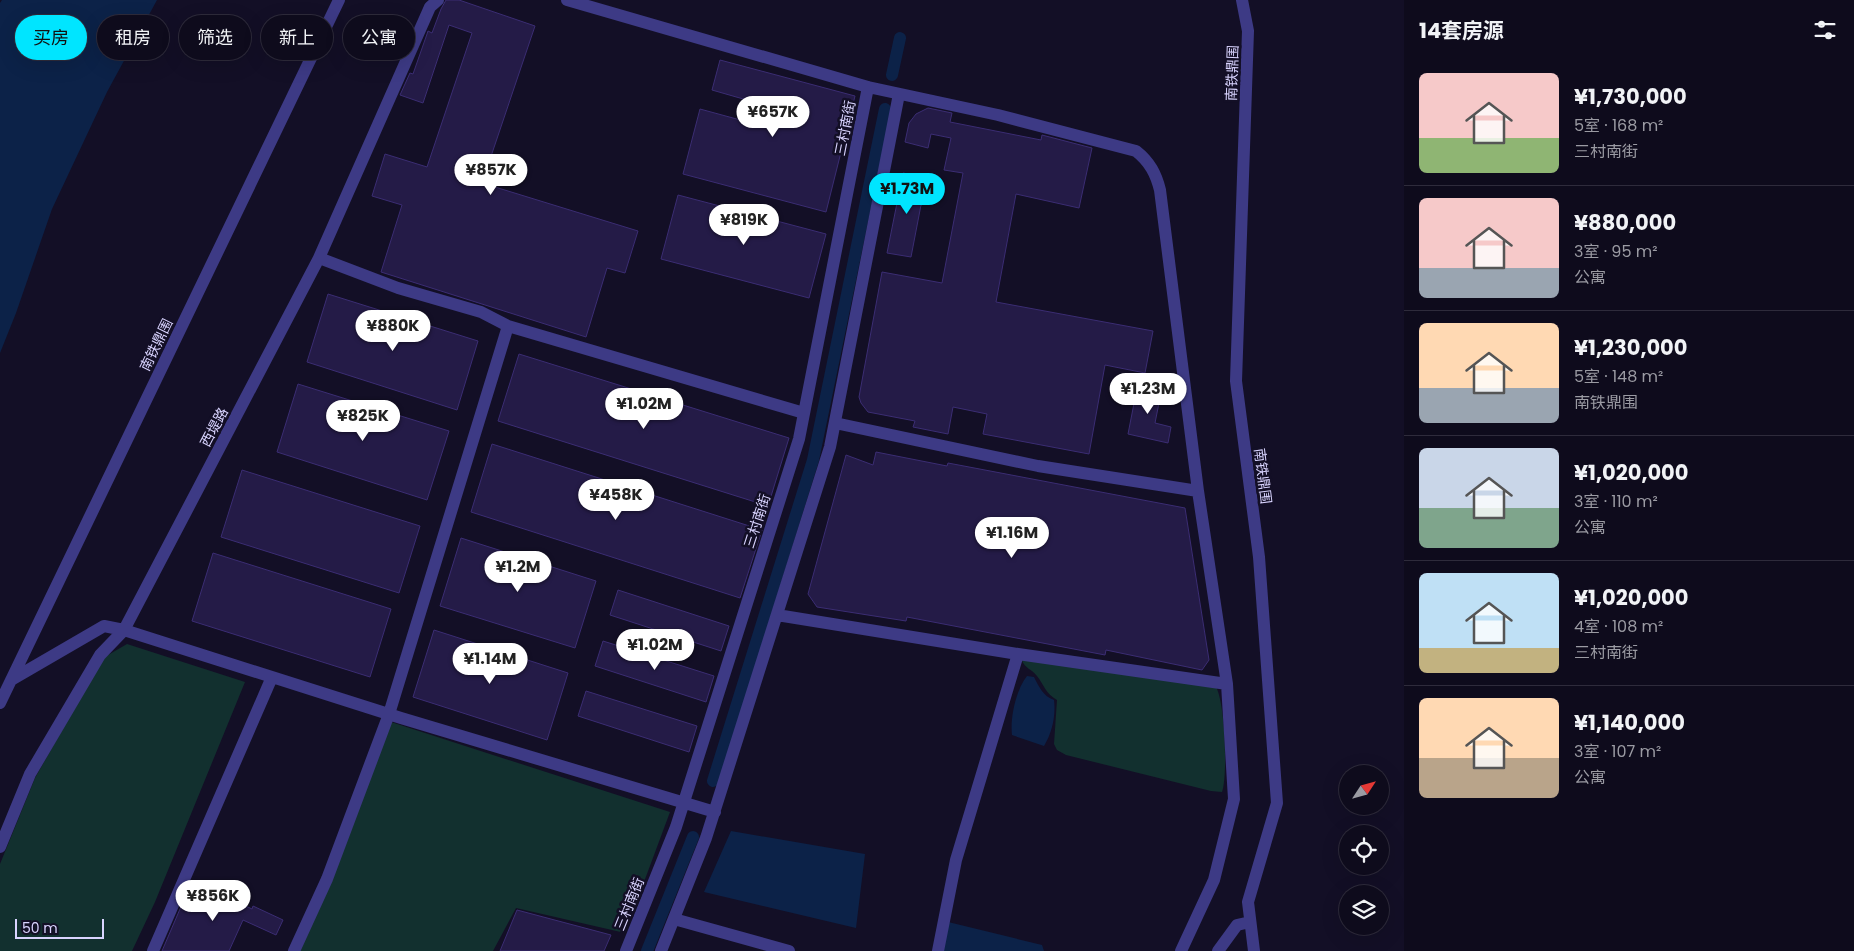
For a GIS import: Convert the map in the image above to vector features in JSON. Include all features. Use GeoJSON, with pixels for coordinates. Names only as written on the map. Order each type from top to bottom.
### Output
{"type":"FeatureCollection","features":[{"type":"Feature","properties":{"kind":"street","name":"南铁鼎围"},"geometry":{"type":"LineString","coordinates":[[0,703],[339,0]]}},
{"type":"Feature","properties":{"kind":"street"},"geometry":{"type":"LineString","coordinates":[[567,0],[868,87],[998,115],[1136,152],[1143,157],[1155,174],[1160,190],[1198,491],[1227,684],[1234,799],[1214,880],[1181,951]]}},
{"type":"Feature","properties":{"kind":"street","name":"南铁鼎围"},"geometry":{"type":"LineString","coordinates":[[1242,0],[1248,31],[1236,381],[1259,557],[1277,803],[1248,902],[1254,951]]}},
{"type":"Feature","properties":{"kind":"street","name":"西堤路"},"geometry":{"type":"LineString","coordinates":[[0,847],[30,774],[100,655],[124,630],[320,258],[434,4]]}},
{"type":"Feature","properties":{"kind":"street","name":"三村南街"},"geometry":{"type":"LineString","coordinates":[[626,951],[676,827],[799,439],[868,87]]}},
{"type":"Feature","properties":{"kind":"street"},"geometry":{"type":"LineString","coordinates":[[661,951],[715,812],[830,447],[899,94]]}},
{"type":"Feature","properties":{"kind":"street"},"geometry":{"type":"LineString","coordinates":[[320,258],[398,288],[481,312],[508,326],[804,413]]}},
{"type":"Feature","properties":{"kind":"street"},"geometry":{"type":"LineString","coordinates":[[294,951],[327,879],[389,714],[508,326]]}},
{"type":"Feature","properties":{"kind":"street"},"geometry":{"type":"LineString","coordinates":[[835,423],[1038,466],[1198,491]]}},
{"type":"Feature","properties":{"kind":"street"},"geometry":{"type":"LineString","coordinates":[[777,615],[1018,654],[1227,684]]}},
{"type":"Feature","properties":{"kind":"street"},"geometry":{"type":"LineString","coordinates":[[11,680],[104,626],[124,630],[389,714],[715,812]]}},
{"type":"Feature","properties":{"kind":"street"},"geometry":{"type":"LineString","coordinates":[[938,951],[956,860],[1018,654]]}},
{"type":"Feature","properties":{"kind":"street"},"geometry":{"type":"LineString","coordinates":[[153,951],[272,677]]}},
{"type":"Feature","properties":{"kind":"street"},"geometry":{"type":"LineString","coordinates":[[674,919],[789,951]]}},
{"type":"Feature","properties":{"kind":"street"},"geometry":{"type":"LineString","coordinates":[[1218,951],[1237,926],[1250,922]]}},
{"type":"Feature","properties":{"kind":"green space"},"geometry":{"type":"Polygon","coordinates":[[[127,644],[245,682],[155,902],[132,951],[0,951],[0,864],[35,778],[103,658],[127,644]]]}},
{"type":"Feature","properties":{"kind":"green space"},"geometry":{"type":"Polygon","coordinates":[[[1021,659],[1216,687],[1222,707],[1225,739],[1225,771],[1222,792],[1211,791],[1066,755],[1057,750],[1054,744],[1057,700],[1053,698],[1037,676],[1021,659]]]}},
{"type":"Feature","properties":{"kind":"green space"},"geometry":{"type":"Polygon","coordinates":[[[391,722],[670,812],[625,933],[516,908],[493,951],[300,951],[391,722]]]}},
{"type":"Feature","properties":{"kind":"water"},"geometry":{"type":"Polygon","coordinates":[[[2,0],[157,0],[149,15],[97,15],[97,60],[124,60],[107,92],[52,209],[0,353],[0,3],[2,0]]]}},
{"type":"Feature","properties":{"kind":"water"},"geometry":{"type":"Polygon","coordinates":[[[1027,676],[1034,677],[1044,694],[1054,700],[1053,724],[1044,746],[1012,735],[1015,704],[1027,676]]]}},
{"type":"Feature","properties":{"kind":"water"},"geometry":{"type":"Polygon","coordinates":[[[731,831],[865,854],[856,928],[704,892],[731,831]]]}},
{"type":"Feature","properties":{"kind":"water"},"geometry":{"type":"Polygon","coordinates":[[[944,921],[1042,945],[1044,951],[941,951],[944,921]]]}},
{"type":"Feature","properties":{"kind":"building"},"geometry":{"type":"Polygon","coordinates":[[[446,0],[459,0],[535,26],[482,183],[638,231],[625,273],[607,268],[586,337],[381,272],[402,205],[372,196],[385,154],[427,167],[472,33],[449,25],[423,103],[400,95],[410,73],[413,74],[428,31],[432,33],[446,0]]]}},
{"type":"Feature","properties":{"kind":"building"},"geometry":{"type":"Polygon","coordinates":[[[720,60],[855,96],[826,212],[683,174],[700,109],[766,127],[771,107],[712,90],[720,60]]]}},
{"type":"Feature","properties":{"kind":"building"},"geometry":{"type":"Polygon","coordinates":[[[928,108],[952,113],[950,122],[1041,140],[1042,135],[1092,148],[1079,208],[1016,194],[996,302],[1153,331],[1145,373],[1105,365],[1089,454],[983,434],[987,414],[953,407],[948,434],[913,427],[915,421],[868,412],[861,403],[859,397],[882,272],[942,283],[963,173],[944,170],[951,138],[931,134],[928,148],[905,142],[909,123],[916,114],[928,108]]]}},
{"type":"Feature","properties":{"kind":"building"},"geometry":{"type":"Polygon","coordinates":[[[903,173],[928,178],[911,257],[887,253],[903,173]]]}},
{"type":"Feature","properties":{"kind":"building"},"geometry":{"type":"Polygon","coordinates":[[[678,195],[826,234],[809,298],[661,259],[678,195]]]}},
{"type":"Feature","properties":{"kind":"building"},"geometry":{"type":"Polygon","coordinates":[[[328,294],[478,341],[457,410],[307,362],[328,294]]]}},
{"type":"Feature","properties":{"kind":"building"},"geometry":{"type":"Polygon","coordinates":[[[519,354],[789,438],[768,506],[498,421],[519,354]]]}},
{"type":"Feature","properties":{"kind":"building"},"geometry":{"type":"Polygon","coordinates":[[[1138,383],[1162,388],[1155,423],[1171,427],[1168,443],[1128,434],[1138,383]]]}},
{"type":"Feature","properties":{"kind":"building"},"geometry":{"type":"Polygon","coordinates":[[[298,384],[449,431],[427,500],[277,452],[298,384]]]}},
{"type":"Feature","properties":{"kind":"building"},"geometry":{"type":"Polygon","coordinates":[[[492,444],[762,530],[740,598],[471,512],[492,444]]]}},
{"type":"Feature","properties":{"kind":"building"},"geometry":{"type":"Polygon","coordinates":[[[876,452],[947,466],[948,463],[1185,508],[1209,660],[1202,670],[1106,650],[1105,655],[907,617],[906,621],[817,607],[808,594],[846,455],[873,465],[876,452]]]}},
{"type":"Feature","properties":{"kind":"building"},"geometry":{"type":"Polygon","coordinates":[[[242,470],[420,526],[399,593],[221,537],[242,470]]]}},
{"type":"Feature","properties":{"kind":"building"},"geometry":{"type":"Polygon","coordinates":[[[461,538],[596,581],[575,648],[440,606],[461,538]]]}},
{"type":"Feature","properties":{"kind":"building"},"geometry":{"type":"Polygon","coordinates":[[[213,553],[391,609],[370,677],[192,621],[213,553]]]}},
{"type":"Feature","properties":{"kind":"building"},"geometry":{"type":"Polygon","coordinates":[[[618,590],[729,626],[721,651],[610,615],[618,590]]]}},
{"type":"Feature","properties":{"kind":"building"},"geometry":{"type":"Polygon","coordinates":[[[434,630],[568,673],[547,740],[413,697],[434,630]]]}},
{"type":"Feature","properties":{"kind":"building"},"geometry":{"type":"Polygon","coordinates":[[[603,641],[714,676],[706,702],[595,666],[603,641]]]}},
{"type":"Feature","properties":{"kind":"building"},"geometry":{"type":"Polygon","coordinates":[[[586,691],[697,726],[689,752],[578,716],[586,691]]]}},
{"type":"Feature","properties":{"kind":"building"},"geometry":{"type":"Polygon","coordinates":[[[192,881],[252,909],[253,906],[283,920],[276,935],[243,920],[229,951],[162,951],[192,881]]]}},
{"type":"Feature","properties":{"kind":"building"},"geometry":{"type":"Polygon","coordinates":[[[517,910],[611,935],[604,951],[500,951],[517,910]]]}},
{"type":"Feature","properties":{"kind":"waterway"},"geometry":{"type":"LineString","coordinates":[[892,75],[900,38]]}},
{"type":"Feature","properties":{"kind":"waterway"},"geometry":{"type":"LineString","coordinates":[[713,781],[813,460],[885,109]]}},
{"type":"Feature","properties":{"kind":"waterway"},"geometry":{"type":"LineString","coordinates":[[647,951],[693,837]]}}]}
